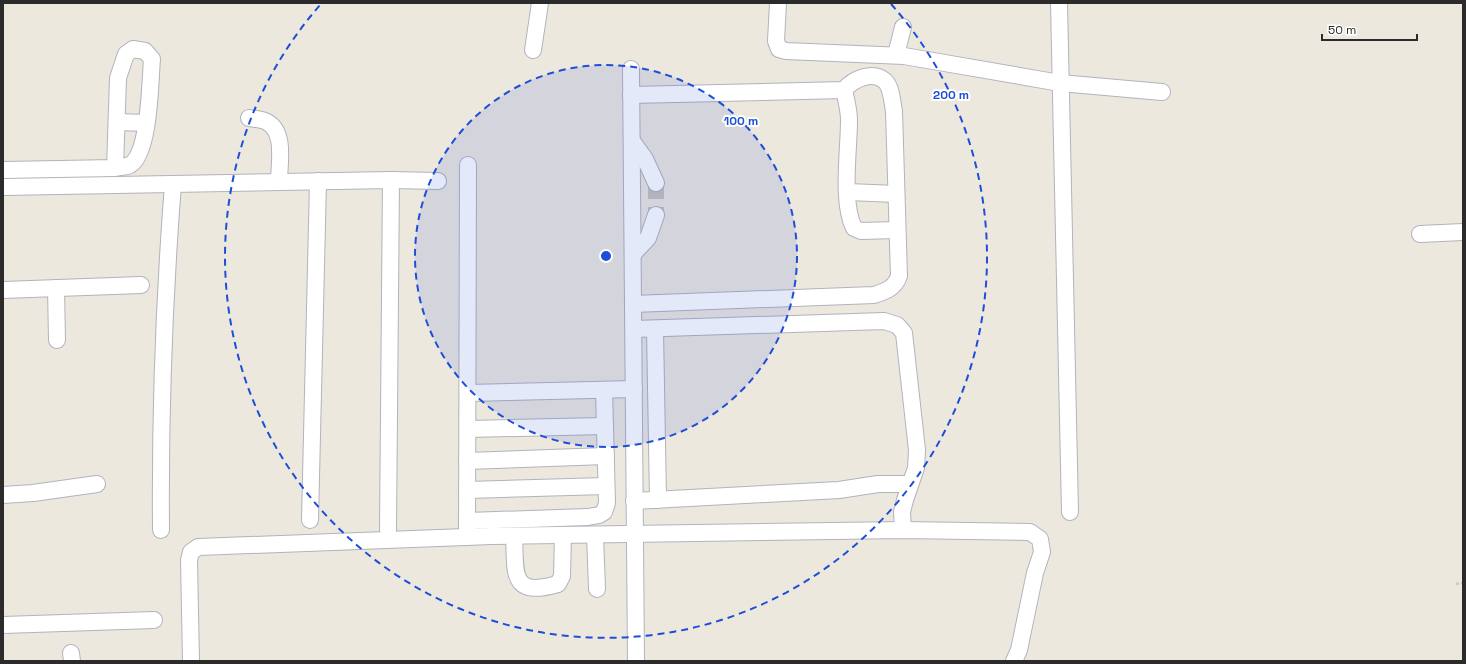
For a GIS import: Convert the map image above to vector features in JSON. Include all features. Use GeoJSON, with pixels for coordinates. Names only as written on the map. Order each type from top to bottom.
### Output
{"type":"FeatureCollection","features":[{"type":"Feature","properties":{"kind":"street"},"geometry":{"type":"LineString","coordinates":[[533,50],[540,3]]}},
{"type":"Feature","properties":{"kind":"street"},"geometry":{"type":"LineString","coordinates":[[778,3],[776,41],[779,49],[786,51],[896,55],[1060,83],[1162,92]]}},
{"type":"Feature","properties":{"kind":"street"},"geometry":{"type":"LineString","coordinates":[[1059,3],[1070,512]]}},
{"type":"Feature","properties":{"kind":"street"},"geometry":{"type":"LineString","coordinates":[[896,55],[903,26]]}},
{"type":"Feature","properties":{"kind":"street"},"geometry":{"type":"LineString","coordinates":[[3,170],[115,168],[130,165],[141,153],[146,122],[152,59],[144,51],[134,49],[126,54],[118,78],[115,168]]}},
{"type":"Feature","properties":{"kind":"street"},"geometry":{"type":"LineString","coordinates":[[631,69],[636,661]]}},
{"type":"Feature","properties":{"kind":"street"},"geometry":{"type":"LineString","coordinates":[[633,304],[874,295],[884,292],[896,284],[899,276],[894,111],[888,87],[885,82],[874,75],[858,78],[849,83],[844,90],[849,119],[848,205],[850,221],[854,228],[861,231],[897,230]]}},
{"type":"Feature","properties":{"kind":"street"},"geometry":{"type":"LineString","coordinates":[[631,95],[844,90]]}},
{"type":"Feature","properties":{"kind":"street"},"geometry":{"type":"LineString","coordinates":[[249,118],[266,121],[274,127],[279,140],[279,182]]}},
{"type":"Feature","properties":{"kind":"street"},"geometry":{"type":"LineString","coordinates":[[117,122],[146,122]]}},
{"type":"Feature","properties":{"kind":"street"},"geometry":{"type":"LineString","coordinates":[[632,141],[645,159],[656,183]]}},
{"type":"Feature","properties":{"kind":"street"},"geometry":{"type":"LineString","coordinates":[[467,529],[468,165]]}},
{"type":"Feature","properties":{"kind":"street"},"geometry":{"type":"LineString","coordinates":[[388,530],[391,180]]}},
{"type":"Feature","properties":{"kind":"street"},"geometry":{"type":"LineString","coordinates":[[310,520],[318,181]]}},
{"type":"Feature","properties":{"kind":"street"},"geometry":{"type":"LineString","coordinates":[[3,187],[318,181],[438,181]]}},
{"type":"Feature","properties":{"kind":"street"},"geometry":{"type":"LineString","coordinates":[[161,530],[160,437],[164,301],[173,184]]}},
{"type":"Feature","properties":{"kind":"street"},"geometry":{"type":"LineString","coordinates":[[848,192],[896,194]]}},
{"type":"Feature","properties":{"kind":"street"},"geometry":{"type":"LineString","coordinates":[[633,254],[648,238],[656,215]]}},
{"type":"Feature","properties":{"kind":"street"},"geometry":{"type":"LineString","coordinates":[[1420,234],[1463,232]]}},
{"type":"Feature","properties":{"kind":"street"},"geometry":{"type":"LineString","coordinates":[[3,290],[141,285]]}},
{"type":"Feature","properties":{"kind":"street"},"geometry":{"type":"LineString","coordinates":[[56,288],[57,340]]}},
{"type":"Feature","properties":{"kind":"street"},"geometry":{"type":"LineString","coordinates":[[634,329],[884,321],[897,325],[904,333],[917,433],[916,468],[902,512],[903,530]]}},
{"type":"Feature","properties":{"kind":"street"},"geometry":{"type":"LineString","coordinates":[[655,329],[658,500]]}},
{"type":"Feature","properties":{"kind":"street"},"geometry":{"type":"LineString","coordinates":[[191,661],[189,560],[191,552],[198,547],[467,529],[599,515],[604,512],[607,503],[604,390]]}},
{"type":"Feature","properties":{"kind":"street"},"geometry":{"type":"LineString","coordinates":[[468,393],[634,390]]}},
{"type":"Feature","properties":{"kind":"street"},"geometry":{"type":"LineString","coordinates":[[468,429],[605,426]]}},
{"type":"Feature","properties":{"kind":"street"},"geometry":{"type":"LineString","coordinates":[[467,461],[606,456]]}},
{"type":"Feature","properties":{"kind":"street"},"geometry":{"type":"LineString","coordinates":[[3,494],[33,494],[97,484]]}},
{"type":"Feature","properties":{"kind":"street"},"geometry":{"type":"LineString","coordinates":[[634,501],[839,490],[878,484],[910,484]]}},
{"type":"Feature","properties":{"kind":"street"},"geometry":{"type":"LineString","coordinates":[[467,490],[606,486]]}},
{"type":"Feature","properties":{"kind":"street"},"geometry":{"type":"LineString","coordinates":[[467,529],[514,536],[903,530],[1030,532],[1040,539],[1042,552],[1035,573],[1019,650],[1014,661]]}},
{"type":"Feature","properties":{"kind":"street"},"geometry":{"type":"LineString","coordinates":[[514,536],[516,578],[520,584],[527,587],[558,584],[562,576],[563,535]]}},
{"type":"Feature","properties":{"kind":"street"},"geometry":{"type":"LineString","coordinates":[[595,535],[598,589]]}},
{"type":"Feature","properties":{"kind":"street"},"geometry":{"type":"LineString","coordinates":[[3,625],[154,620]]}},
{"type":"Feature","properties":{"kind":"path"},"geometry":{"type":"LineString","coordinates":[[1456,584],[1463,583]]}},
{"type":"Feature","properties":{"kind":"tunnel"},"geometry":{"type":"LineString","coordinates":[[656,183],[656,215]]}}]}
